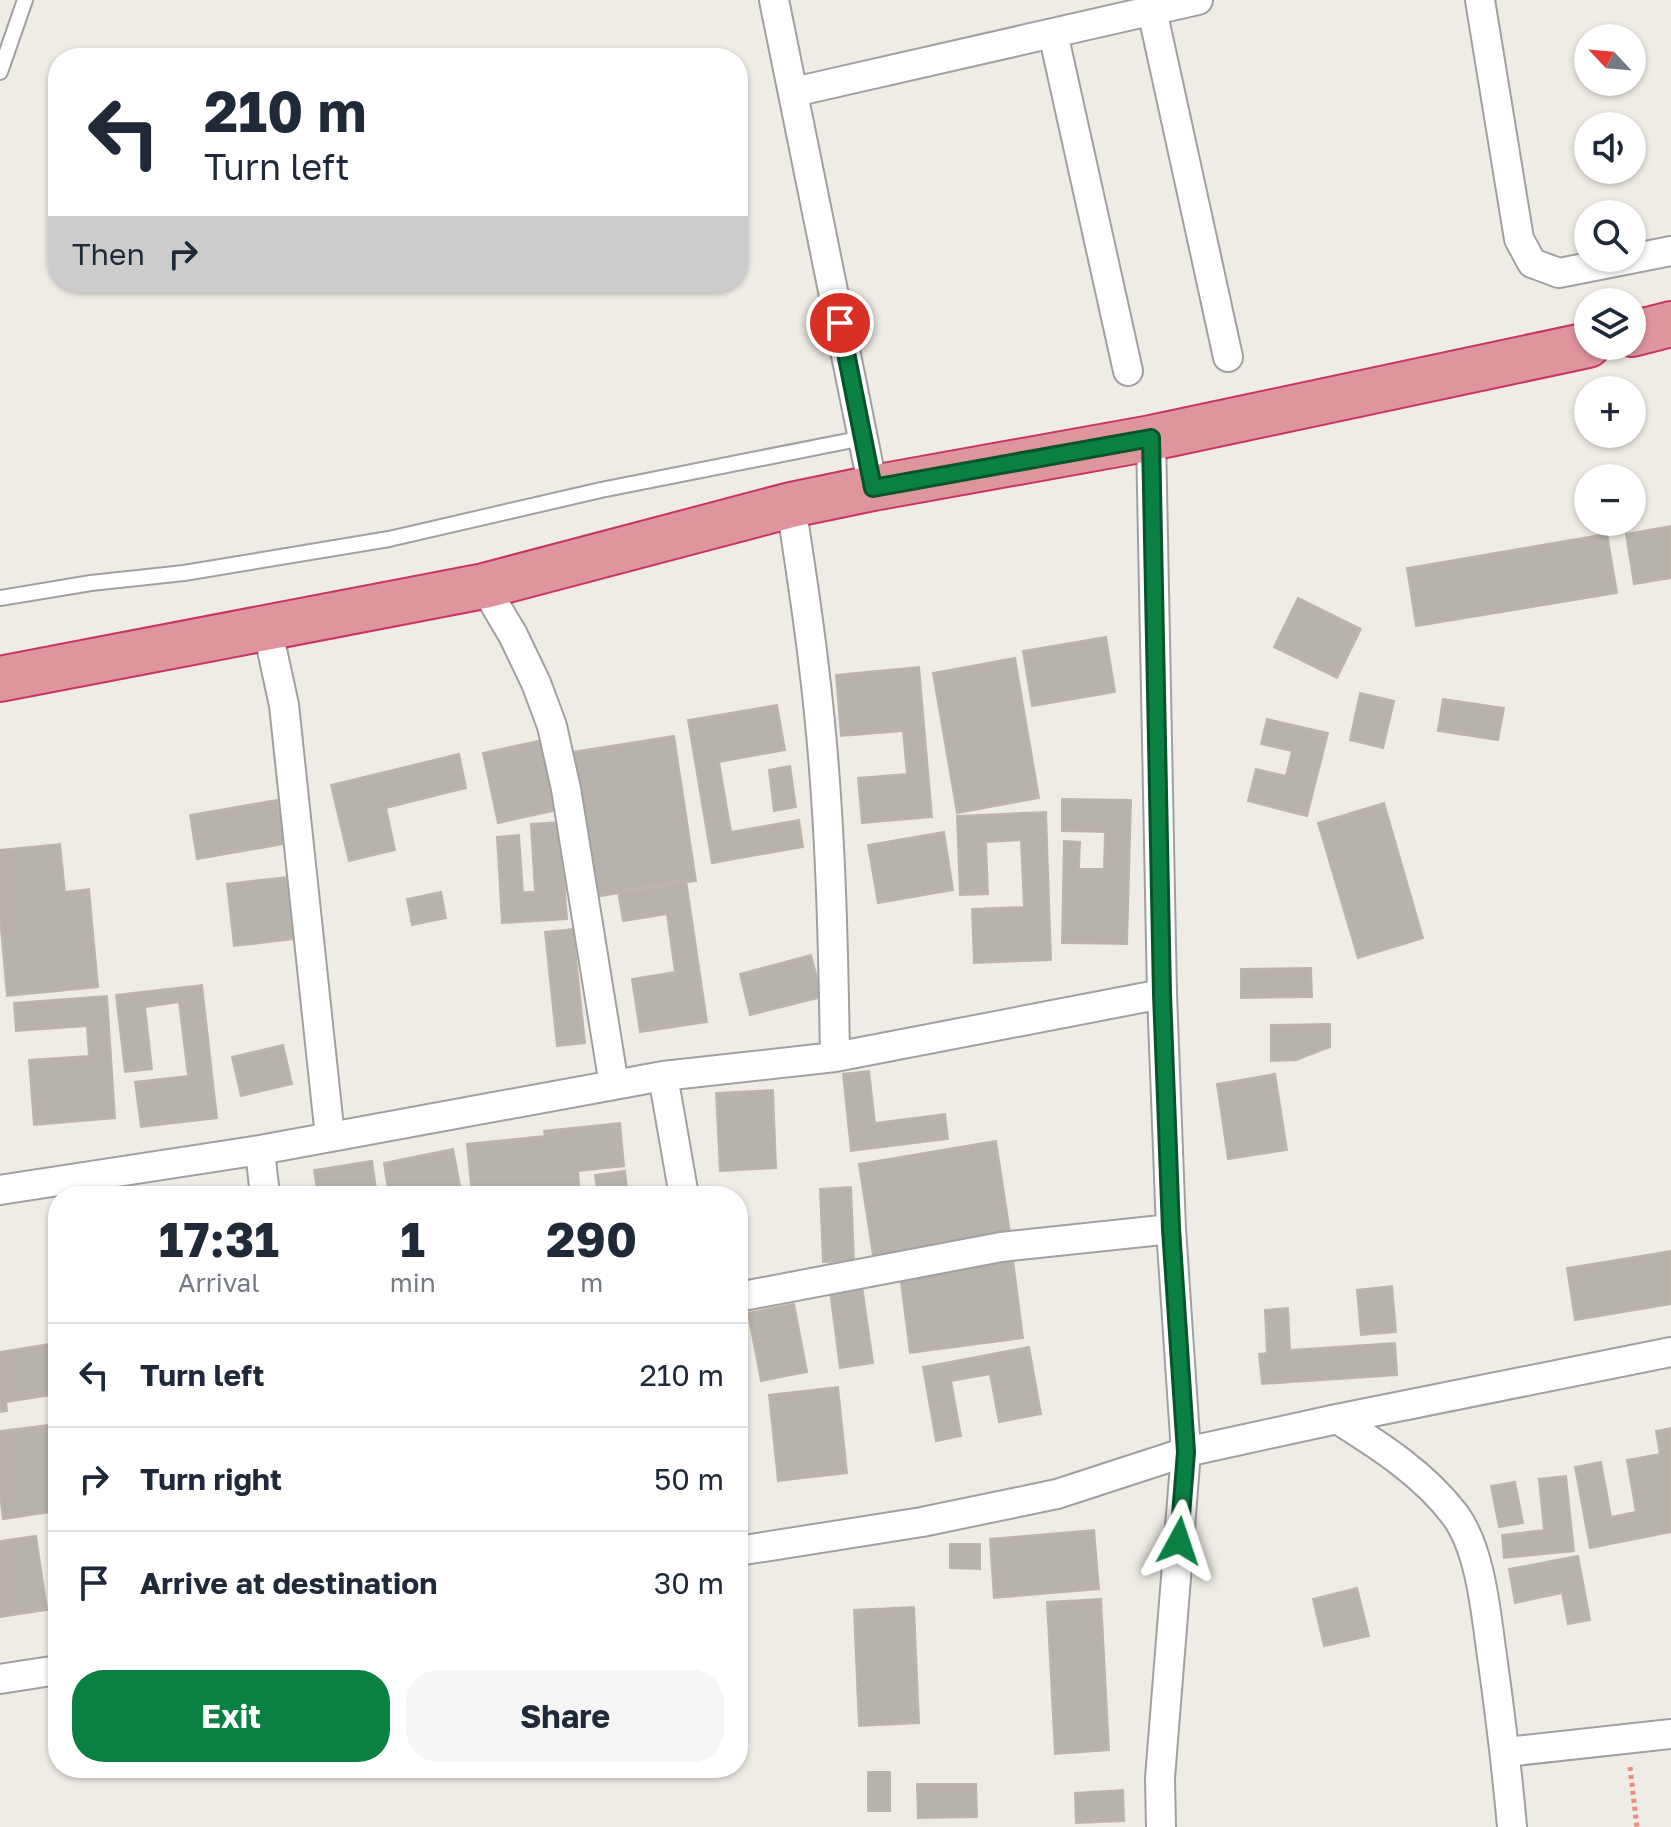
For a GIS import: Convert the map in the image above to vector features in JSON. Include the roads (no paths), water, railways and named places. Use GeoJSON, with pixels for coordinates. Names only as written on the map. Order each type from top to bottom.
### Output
{"type":"FeatureCollection","features":[{"type":"Feature","properties":{"kind":"highway"},"geometry":{"type":"LineString","coordinates":[[1646,330],[1671,324]]}},
{"type":"Feature","properties":{"kind":"highway"},"geometry":{"type":"LineString","coordinates":[[0,679],[484,586],[791,505],[1151,438],[1574,348]]}},
{"type":"Feature","properties":{"kind":"street"},"geometry":{"type":"LineString","coordinates":[[774,0],[873,488]]}},
{"type":"Feature","properties":{"kind":"street"},"geometry":{"type":"LineString","coordinates":[[794,92],[1198,0]]}},
{"type":"Feature","properties":{"kind":"street"},"geometry":{"type":"LineString","coordinates":[[1480,0],[1519,239],[1532,263],[1559,273],[1671,251]]}},
{"type":"Feature","properties":{"kind":"street"},"geometry":{"type":"LineString","coordinates":[[1152,10],[1228,357]]}},
{"type":"Feature","properties":{"kind":"street"},"geometry":{"type":"LineString","coordinates":[[1053,33],[1128,371]]}},
{"type":"Feature","properties":{"kind":"street"},"geometry":{"type":"LineString","coordinates":[[1151,438],[1162,994],[1171,1229],[1186,1452],[1160,1778],[1161,1827]]}},
{"type":"Feature","properties":{"kind":"street"},"geometry":{"type":"LineString","coordinates":[[791,505],[814,669],[824,790],[832,914],[835,1057]]}},
{"type":"Feature","properties":{"kind":"street"},"geometry":{"type":"LineString","coordinates":[[484,586],[513,635],[552,726],[566,789],[614,1085]]}},
{"type":"Feature","properties":{"kind":"street"},"geometry":{"type":"LineString","coordinates":[[267,627],[284,705],[330,1137]]}},
{"type":"Feature","properties":{"kind":"street"},"geometry":{"type":"LineString","coordinates":[[0,1190],[260,1150],[663,1076],[835,1057],[1162,994]]}},
{"type":"Feature","properties":{"kind":"street"},"geometry":{"type":"LineString","coordinates":[[663,1076],[682,1186]]}},
{"type":"Feature","properties":{"kind":"street"},"geometry":{"type":"LineString","coordinates":[[260,1150],[264,1186]]}},
{"type":"Feature","properties":{"kind":"street"},"geometry":{"type":"LineString","coordinates":[[748,1295],[1001,1247],[1171,1229]]}},
{"type":"Feature","properties":{"kind":"street"},"geometry":{"type":"LineString","coordinates":[[748,1549],[922,1522],[1057,1494],[1186,1452],[1671,1352]]}},
{"type":"Feature","properties":{"kind":"street"},"geometry":{"type":"LineString","coordinates":[[1337,1419],[1392,1454],[1435,1491],[1457,1517],[1472,1545],[1487,1617],[1506,1752],[1512,1827]]}},
{"type":"Feature","properties":{"kind":"street"},"geometry":{"type":"LineString","coordinates":[[0,1679],[48,1672]]}},
{"type":"Feature","properties":{"kind":"street"},"geometry":{"type":"LineString","coordinates":[[1506,1752],[1671,1734]]}},
{"type":"Feature","properties":{"kind":"lane"},"geometry":{"type":"LineString","coordinates":[[0,72],[25,0]]}},
{"type":"Feature","properties":{"kind":"lane"},"geometry":{"type":"LineString","coordinates":[[0,598],[91,583],[184,573],[389,539],[601,490],[863,438]]}}]}
